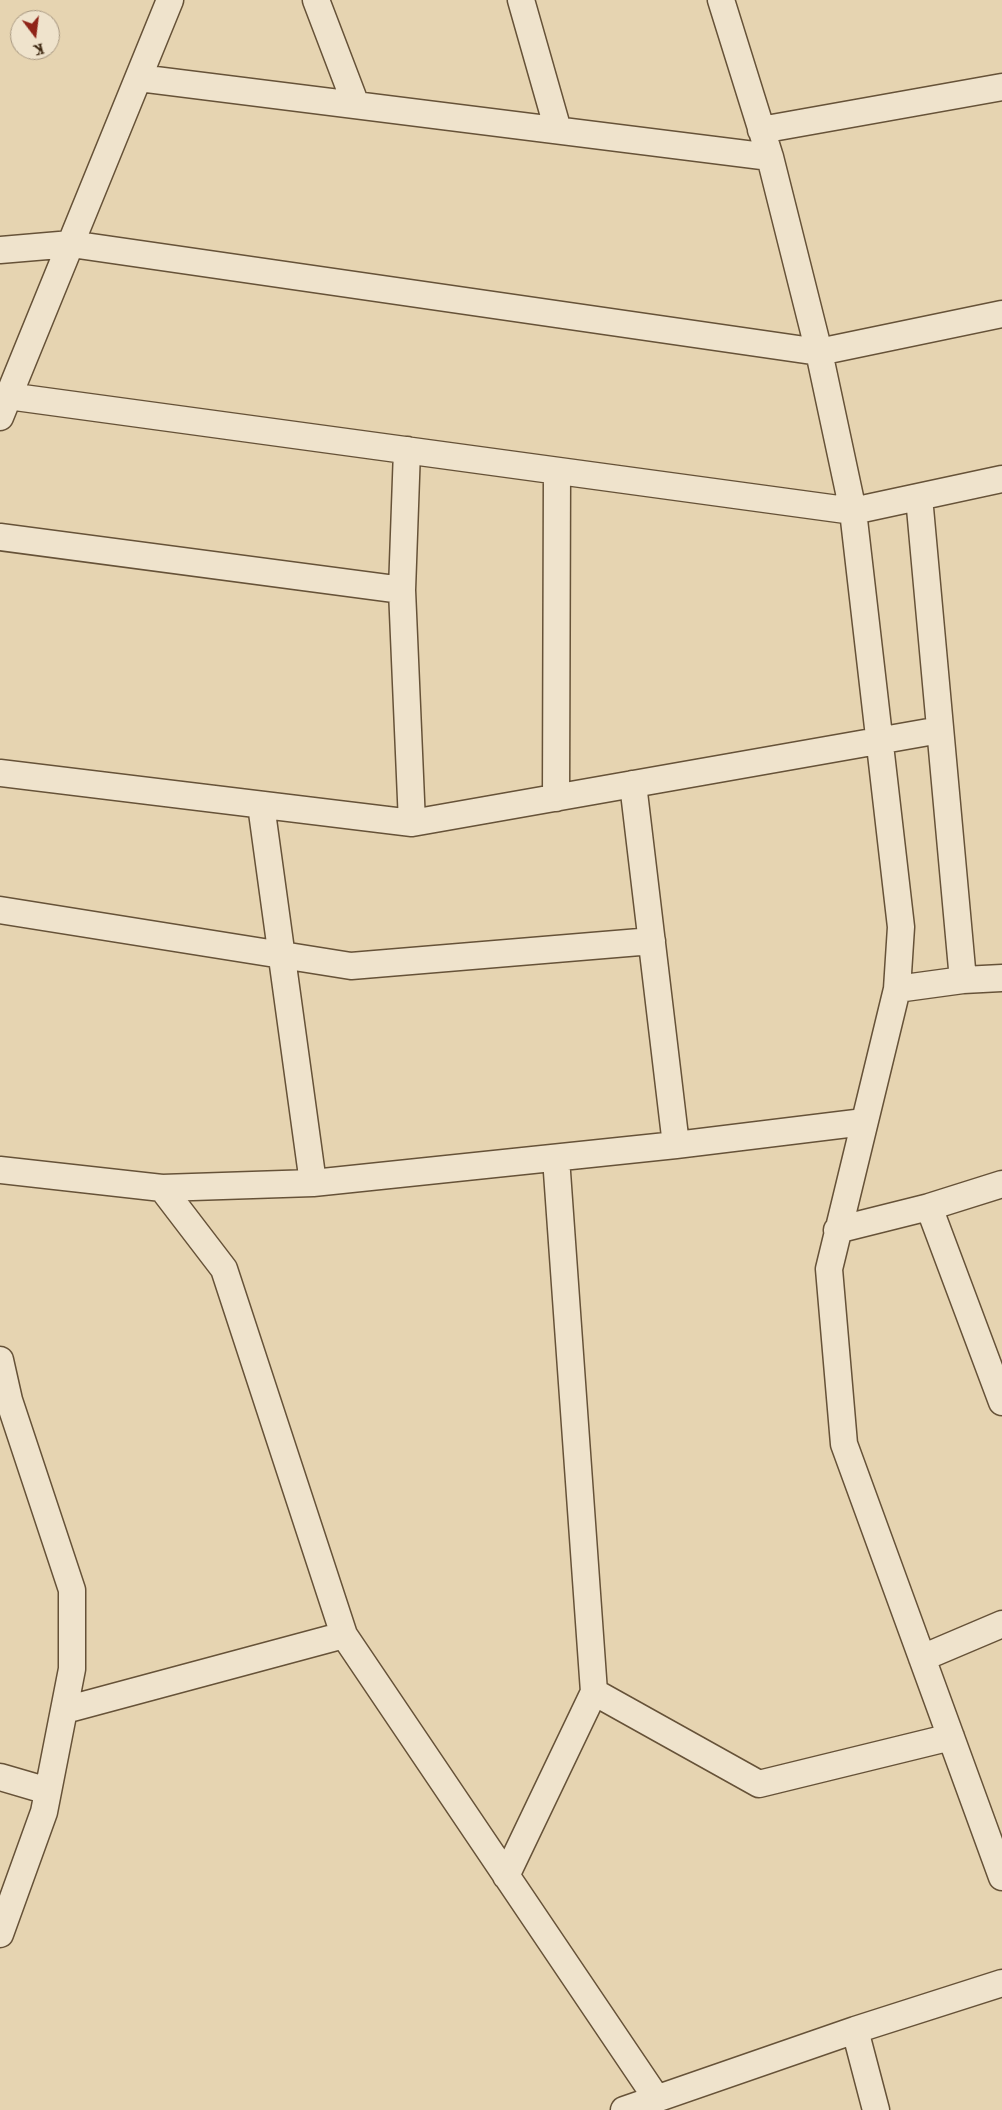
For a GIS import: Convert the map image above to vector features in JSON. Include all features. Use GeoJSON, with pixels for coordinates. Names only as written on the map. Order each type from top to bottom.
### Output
{"type":"FeatureCollection","features":[{"type":"Feature","properties":{"kind":"street"},"geometry":{"type":"LineString","coordinates":[[170,0],[4,407],[407,450],[853,511],[1002,479]]}},
{"type":"Feature","properties":{"kind":"street"},"geometry":{"type":"LineString","coordinates":[[316,0],[356,105]]}},
{"type":"Feature","properties":{"kind":"street"},"geometry":{"type":"LineString","coordinates":[[521,0],[558,130]]}},
{"type":"Feature","properties":{"kind":"street"},"geometry":{"type":"LineString","coordinates":[[721,0],[770,157],[819,352],[853,511],[901,927],[897,989],[829,1269],[844,1444],[1002,1878]]}},
{"type":"Feature","properties":{"kind":"street"},"geometry":{"type":"LineString","coordinates":[[139,78],[770,157]]}},
{"type":"Feature","properties":{"kind":"street"},"geometry":{"type":"LineString","coordinates":[[761,130],[1002,86]]}},
{"type":"Feature","properties":{"kind":"street"},"geometry":{"type":"LineString","coordinates":[[0,250],[71,244],[819,352],[1002,314]]}},
{"type":"Feature","properties":{"kind":"street"},"geometry":{"type":"LineString","coordinates":[[407,450],[402,590],[412,823]]}},
{"type":"Feature","properties":{"kind":"street"},"geometry":{"type":"LineString","coordinates":[[556,798],[558,471]]}},
{"type":"Feature","properties":{"kind":"street"},"geometry":{"type":"LineString","coordinates":[[919,497],[963,980]]}},
{"type":"Feature","properties":{"kind":"street"},"geometry":{"type":"LineString","coordinates":[[0,537],[402,590]]}},
{"type":"Feature","properties":{"kind":"street"},"geometry":{"type":"LineString","coordinates":[[0,773],[412,823],[940,730]]}},
{"type":"Feature","properties":{"kind":"street"},"geometry":{"type":"LineString","coordinates":[[634,784],[676,1145]]}},
{"type":"Feature","properties":{"kind":"street"},"geometry":{"type":"LineString","coordinates":[[261,805],[312,1183]]}},
{"type":"Feature","properties":{"kind":"street"},"geometry":{"type":"LineString","coordinates":[[0,910],[351,966],[652,941]]}},
{"type":"Feature","properties":{"kind":"street"},"geometry":{"type":"LineString","coordinates":[[897,989],[963,980],[1002,978]]}},
{"type":"Feature","properties":{"kind":"street"},"geometry":{"type":"LineString","coordinates":[[0,1170],[162,1188],[312,1183],[676,1145],[864,1122]]}},
{"type":"Feature","properties":{"kind":"street"},"geometry":{"type":"LineString","coordinates":[[506,1876],[594,1692],[556,1158]]}},
{"type":"Feature","properties":{"kind":"street"},"geometry":{"type":"LineString","coordinates":[[837,1230],[929,1207],[1002,1184]]}},
{"type":"Feature","properties":{"kind":"street"},"geometry":{"type":"LineString","coordinates":[[162,1188],[224,1269],[344,1635],[656,2099]]}},
{"type":"Feature","properties":{"kind":"street"},"geometry":{"type":"LineString","coordinates":[[929,1207],[1002,1402]]}},
{"type":"Feature","properties":{"kind":"street"},"geometry":{"type":"LineString","coordinates":[[0,1934],[44,1812],[72,1669],[72,1590],[9,1400],[1,1368]]}},
{"type":"Feature","properties":{"kind":"street"},"geometry":{"type":"LineString","coordinates":[[922,1658],[1002,1624]]}},
{"type":"Feature","properties":{"kind":"street"},"geometry":{"type":"LineString","coordinates":[[64,1710],[344,1635]]}},
{"type":"Feature","properties":{"kind":"street"},"geometry":{"type":"LineString","coordinates":[[594,1692],[760,1784],[951,1737]]}},
{"type":"Feature","properties":{"kind":"street"},"geometry":{"type":"LineString","coordinates":[[0,1777],[48,1791]]}},
{"type":"Feature","properties":{"kind":"street"},"geometry":{"type":"LineString","coordinates":[[624,2110],[855,2030],[1002,1983]]}},
{"type":"Feature","properties":{"kind":"street"},"geometry":{"type":"LineString","coordinates":[[855,2030],[876,2110]]}}]}
